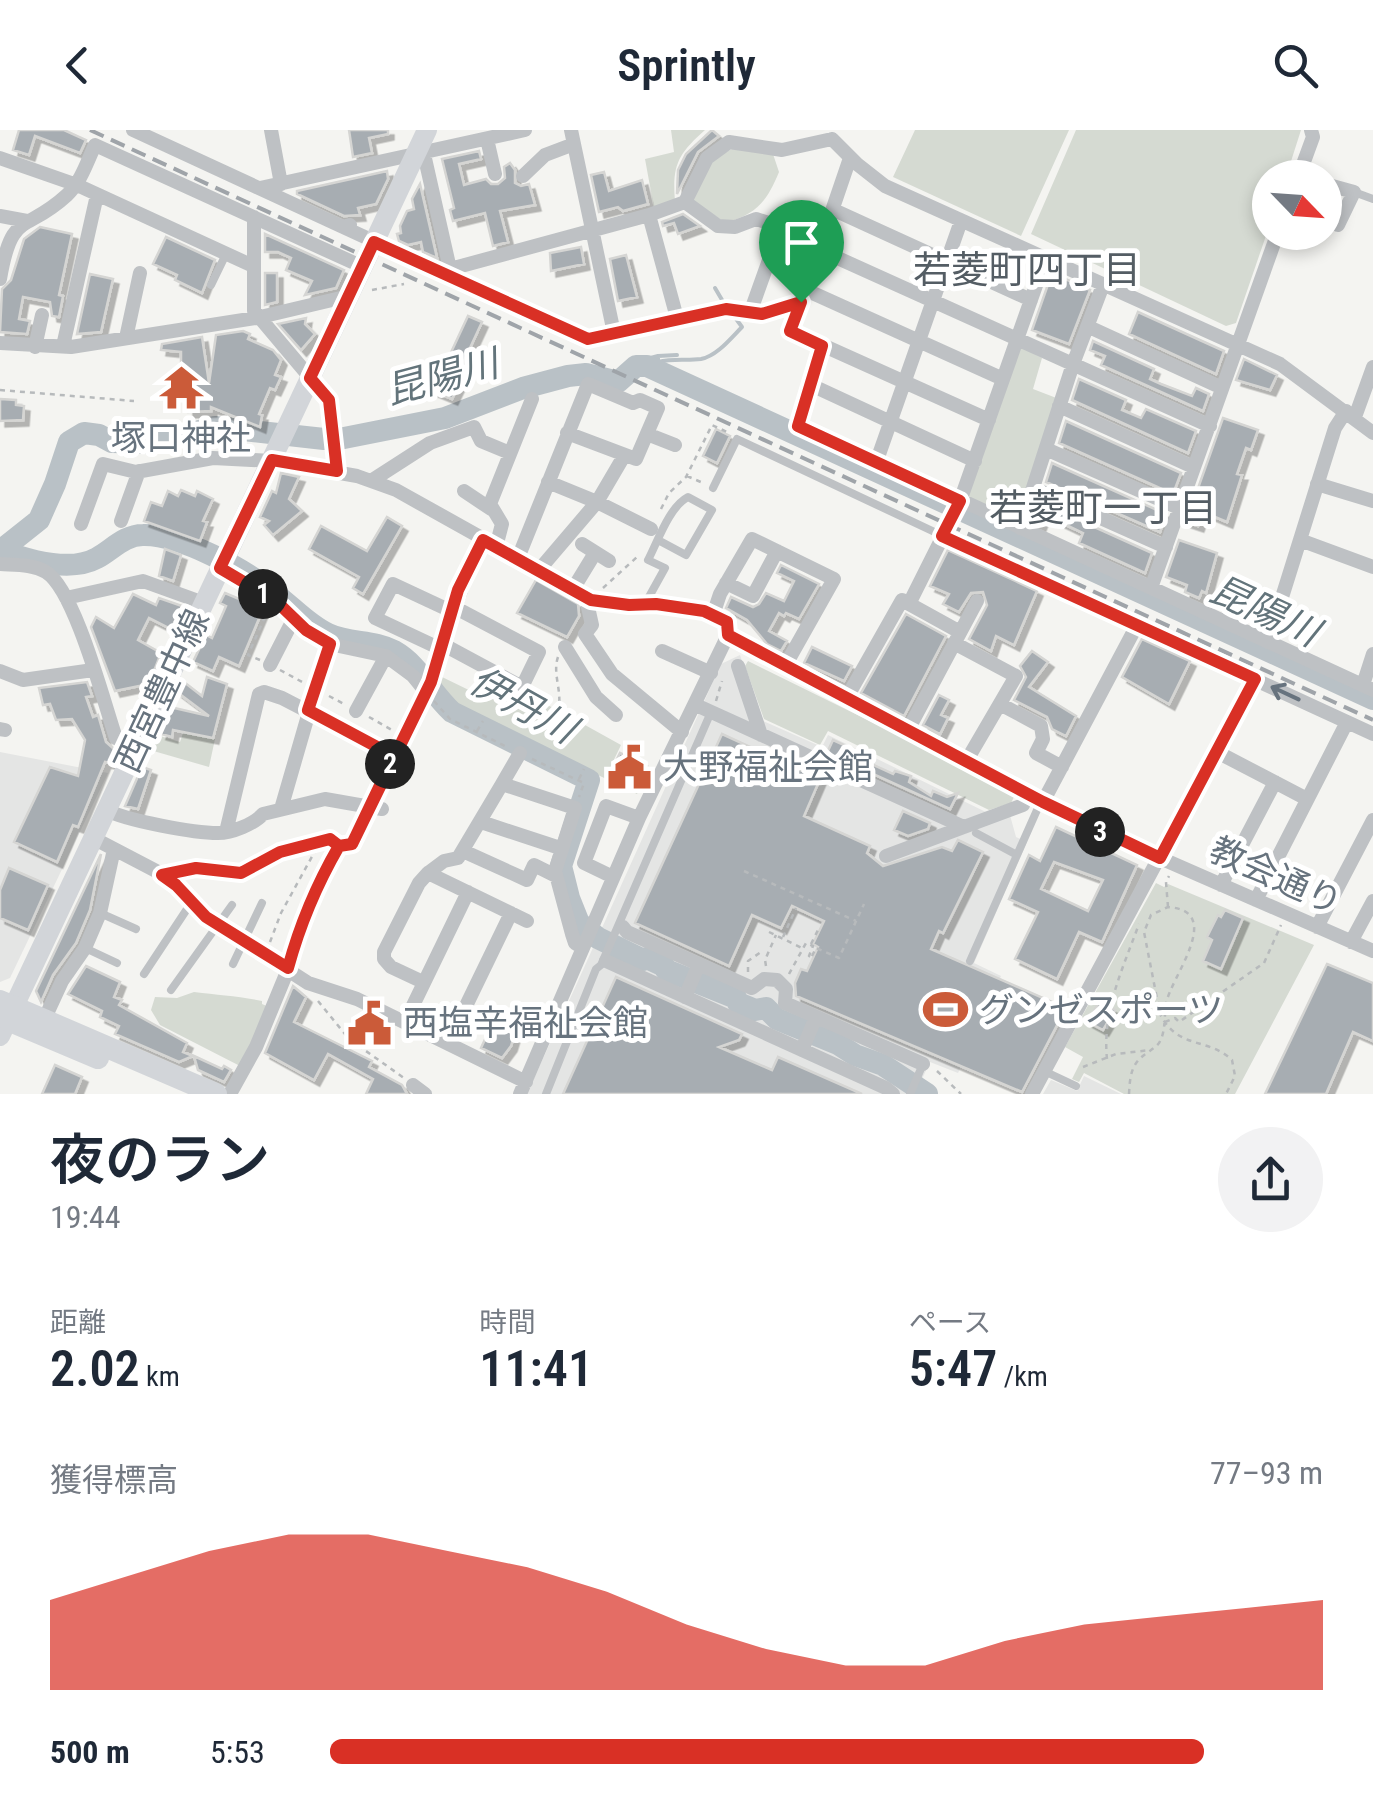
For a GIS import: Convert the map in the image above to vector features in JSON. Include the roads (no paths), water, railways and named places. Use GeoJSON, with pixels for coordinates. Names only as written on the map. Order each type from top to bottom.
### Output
{"type":"FeatureCollection","features":[{"type":"Feature","properties":{"kind":"main road","name":"西宮豊中線"},"geometry":{"type":"LineString","coordinates":[[4,1016],[93,838],[376,238],[420,156],[428,130]]}},
{"type":"Feature","properties":{"kind":"main road"},"geometry":{"type":"LineString","coordinates":[[4,1016],[46,1018],[216,1094]]}},
{"type":"Feature","properties":{"kind":"main road"},"geometry":{"type":"LineString","coordinates":[[4,1016],[182,1094]]}},
{"type":"Feature","properties":{"kind":"street"},"geometry":{"type":"LineString","coordinates":[[133,130],[343,227],[356,224],[376,238],[588,339],[726,309],[773,312],[803,296]]}},
{"type":"Feature","properties":{"kind":"street"},"geometry":{"type":"LineString","coordinates":[[271,130],[281,184]]}},
{"type":"Feature","properties":{"kind":"street"},"geometry":{"type":"LineString","coordinates":[[260,188],[420,156],[466,137],[487,139],[525,130]]}},
{"type":"Feature","properties":{"kind":"street"},"geometry":{"type":"LineString","coordinates":[[1307,160],[1313,137],[1310,130]]}},
{"type":"Feature","properties":{"kind":"street"},"geometry":{"type":"LineString","coordinates":[[444,271],[685,202],[706,158],[729,142],[782,150],[834,134],[850,158],[885,186],[1294,372],[1373,433]]}},
{"type":"Feature","properties":{"kind":"street"},"geometry":{"type":"LineString","coordinates":[[523,176],[544,155],[572,137],[614,332]]}},
{"type":"Feature","properties":{"kind":"street"},"geometry":{"type":"LineString","coordinates":[[487,139],[495,174]]}},
{"type":"Feature","properties":{"kind":"street"},"geometry":{"type":"LineString","coordinates":[[0,278],[7,244],[18,227],[76,185],[95,145],[363,267]]}},
{"type":"Feature","properties":{"kind":"street"},"geometry":{"type":"LineString","coordinates":[[420,156],[444,271]]}},
{"type":"Feature","properties":{"kind":"street"},"geometry":{"type":"LineString","coordinates":[[0,158],[76,185],[254,266]]}},
{"type":"Feature","properties":{"kind":"street"},"geometry":{"type":"LineString","coordinates":[[850,158],[790,331],[989,420]]}},
{"type":"Feature","properties":{"kind":"street"},"geometry":{"type":"LineString","coordinates":[[1342,189],[1354,192],[1342,217]]}},
{"type":"Feature","properties":{"kind":"street"},"geometry":{"type":"LineString","coordinates":[[63,346],[98,195]]}},
{"type":"Feature","properties":{"kind":"street"},"geometry":{"type":"LineString","coordinates":[[685,202],[718,226],[756,219],[775,225],[780,232],[750,313]]}},
{"type":"Feature","properties":{"kind":"street"},"geometry":{"type":"LineString","coordinates":[[834,210],[1031,300]]}},
{"type":"Feature","properties":{"kind":"street"},"geometry":{"type":"LineString","coordinates":[[650,215],[676,318]]}},
{"type":"Feature","properties":{"kind":"street"},"geometry":{"type":"LineString","coordinates":[[0,216],[27,220]]}},
{"type":"Feature","properties":{"kind":"street"},"geometry":{"type":"LineString","coordinates":[[254,218],[256,318],[329,400],[337,471]]}},
{"type":"Feature","properties":{"kind":"street"},"geometry":{"type":"LineString","coordinates":[[876,463],[961,222]]}},
{"type":"Feature","properties":{"kind":"street"},"geometry":{"type":"LineString","coordinates":[[820,250],[1210,426]]}},
{"type":"Feature","properties":{"kind":"street"},"geometry":{"type":"LineString","coordinates":[[1151,588],[1272,250]]}},
{"type":"Feature","properties":{"kind":"street"},"geometry":{"type":"LineString","coordinates":[[908,604],[958,506],[1045,260]]}},
{"type":"Feature","properties":{"kind":"street"},"geometry":{"type":"LineString","coordinates":[[126,338],[140,272]]}},
{"type":"Feature","properties":{"kind":"street"},"geometry":{"type":"LineString","coordinates":[[1020,528],[1102,286]]}},
{"type":"Feature","properties":{"kind":"street"},"geometry":{"type":"LineString","coordinates":[[0,343],[63,346],[126,338],[256,318],[349,296]]}},
{"type":"Feature","properties":{"kind":"street"},"geometry":{"type":"LineString","coordinates":[[803,296],[1003,379]]}},
{"type":"Feature","properties":{"kind":"street"},"geometry":{"type":"LineString","coordinates":[[35,347],[42,314]]}},
{"type":"Feature","properties":{"kind":"street"},"geometry":{"type":"LineString","coordinates":[[1090,327],[1222,388]]}},
{"type":"Feature","properties":{"kind":"street"},"geometry":{"type":"LineString","coordinates":[[822,346],[798,426],[958,506],[1020,528],[1368,688],[1373,654]]}},
{"type":"Feature","properties":{"kind":"street"},"geometry":{"type":"LineString","coordinates":[[1268,642],[1335,428],[1351,414],[1373,367]]}},
{"type":"Feature","properties":{"kind":"street"},"geometry":{"type":"LineString","coordinates":[[518,558],[567,433],[588,384],[658,408],[636,459],[567,433]]}},
{"type":"Feature","properties":{"kind":"street"},"geometry":{"type":"LineString","coordinates":[[810,385],[975,461]]}},
{"type":"Feature","properties":{"kind":"street"},"geometry":{"type":"LineString","coordinates":[[491,510],[490,504],[532,399]]}},
{"type":"Feature","properties":{"kind":"street"},"geometry":{"type":"LineString","coordinates":[[1060,406],[1192,467]]}},
{"type":"Feature","properties":{"kind":"street"},"geometry":{"type":"LineString","coordinates":[[371,481],[430,443],[474,428],[481,441],[510,453]]}},
{"type":"Feature","properties":{"kind":"street"},"geometry":{"type":"LineString","coordinates":[[647,434],[675,445]]}},
{"type":"Feature","properties":{"kind":"street"},"geometry":{"type":"LineString","coordinates":[[1046,448],[1179,508]]}},
{"type":"Feature","properties":{"kind":"street"},"geometry":{"type":"LineString","coordinates":[[538,570],[597,502],[624,456]]}},
{"type":"Feature","properties":{"kind":"street"},"geometry":{"type":"LineString","coordinates":[[80,524],[103,464],[139,471],[213,458],[272,460],[337,471],[396,490],[591,600],[704,611],[727,622],[728,635],[705,710],[682,732],[639,818],[523,1088],[405,1022],[308,982],[220,926],[162,875],[93,838]]}},
{"type":"Feature","properties":{"kind":"street"},"geometry":{"type":"LineString","coordinates":[[122,520],[139,471]]}},
{"type":"Feature","properties":{"kind":"street"},"geometry":{"type":"LineString","coordinates":[[548,482],[597,502],[655,535]]}},
{"type":"Feature","properties":{"kind":"street"},"geometry":{"type":"LineString","coordinates":[[1318,484],[1373,502]]}},
{"type":"Feature","properties":{"kind":"street"},"geometry":{"type":"LineString","coordinates":[[1033,488],[1166,547]]}},
{"type":"Feature","properties":{"kind":"street"},"geometry":{"type":"LineString","coordinates":[[339,846],[352,844],[376,807],[394,756],[429,687],[458,590],[502,524],[491,510],[464,490]]}},
{"type":"Feature","properties":{"kind":"street"},"geometry":{"type":"LineString","coordinates":[[942,536],[1373,734]]}},
{"type":"Feature","properties":{"kind":"street"},"geometry":{"type":"LineString","coordinates":[[713,616],[726,583],[752,539],[834,578],[785,666]]}},
{"type":"Feature","properties":{"kind":"street"},"geometry":{"type":"LineString","coordinates":[[1300,540],[1373,568]]}},
{"type":"Feature","properties":{"kind":"street"},"geometry":{"type":"LineString","coordinates":[[573,589],[588,548],[609,561]]}},
{"type":"Feature","properties":{"kind":"street"},"geometry":{"type":"LineString","coordinates":[[726,583],[753,596],[777,551]]}},
{"type":"Feature","properties":{"kind":"street"},"geometry":{"type":"LineString","coordinates":[[0,564],[27,566],[50,574],[82,631],[116,738],[136,748]]}},
{"type":"Feature","properties":{"kind":"street"},"geometry":{"type":"LineString","coordinates":[[222,564],[330,644],[386,656],[429,687]]}},
{"type":"Feature","properties":{"kind":"street"},"geometry":{"type":"LineString","coordinates":[[66,598],[143,581],[204,603]]}},
{"type":"Feature","properties":{"kind":"street"},"geometry":{"type":"LineString","coordinates":[[394,584],[453,609],[539,652],[522,687],[374,618],[394,584]]}},
{"type":"Feature","properties":{"kind":"street"},"geometry":{"type":"LineString","coordinates":[[591,600],[588,607],[592,625],[585,634],[612,674],[682,732]]}},
{"type":"Feature","properties":{"kind":"street"},"geometry":{"type":"LineString","coordinates":[[846,700],[902,600],[1016,676],[968,760]]}},
{"type":"Feature","properties":{"kind":"street"},"geometry":{"type":"LineString","coordinates":[[908,730],[977,601]]}},
{"type":"Feature","properties":{"kind":"street"},"geometry":{"type":"LineString","coordinates":[[270,665],[293,620]]}},
{"type":"Feature","properties":{"kind":"street"},"geometry":{"type":"LineString","coordinates":[[1042,802],[1137,625]]}},
{"type":"Feature","properties":{"kind":"street","name":"教会通り"},"geometry":{"type":"LineString","coordinates":[[728,635],[1042,802],[1373,951]]}},
{"type":"Feature","properties":{"kind":"street"},"geometry":{"type":"LineString","coordinates":[[280,809],[330,644]]}},
{"type":"Feature","properties":{"kind":"street"},"geometry":{"type":"LineString","coordinates":[[564,647],[596,697],[611,710],[623,683]]}},
{"type":"Feature","properties":{"kind":"street"},"geometry":{"type":"LineString","coordinates":[[662,651],[717,675]]}},
{"type":"Feature","properties":{"kind":"street"},"geometry":{"type":"LineString","coordinates":[[356,711],[386,656]]}},
{"type":"Feature","properties":{"kind":"street"},"geometry":{"type":"LineString","coordinates":[[738,666],[761,735]]}},
{"type":"Feature","properties":{"kind":"street"},"geometry":{"type":"LineString","coordinates":[[0,671],[24,680],[93,670]]}},
{"type":"Feature","properties":{"kind":"street"},"geometry":{"type":"LineString","coordinates":[[1032,1094],[1255,679]]}},
{"type":"Feature","properties":{"kind":"street"},"geometry":{"type":"LineString","coordinates":[[226,832],[258,694],[282,698],[394,756]]}},
{"type":"Feature","properties":{"kind":"street"},"geometry":{"type":"LineString","coordinates":[[1000,704],[1040,726],[1043,739],[1036,752],[1062,767]]}},
{"type":"Feature","properties":{"kind":"street"},"geometry":{"type":"LineString","coordinates":[[705,710],[970,830]]}},
{"type":"Feature","properties":{"kind":"street"},"geometry":{"type":"LineString","coordinates":[[1256,900],[1346,722]]}},
{"type":"Feature","properties":{"kind":"street"},"geometry":{"type":"LineString","coordinates":[[1217,752],[1307,799]]}},
{"type":"Feature","properties":{"kind":"street"},"geometry":{"type":"LineString","coordinates":[[423,982],[391,967],[384,952],[419,883],[444,861],[458,858],[463,852],[520,754]]}},
{"type":"Feature","properties":{"kind":"street"},"geometry":{"type":"LineString","coordinates":[[1221,884],[1275,782]]}},
{"type":"Feature","properties":{"kind":"street"},"geometry":{"type":"LineString","coordinates":[[502,784],[575,808],[560,848],[556,876],[572,934],[576,943],[584,945]]}},
{"type":"Feature","properties":{"kind":"street"},"geometry":{"type":"LineString","coordinates":[[106,810],[122,817],[217,833],[280,809],[325,800],[376,807]]}},
{"type":"Feature","properties":{"kind":"street"},"geometry":{"type":"LineString","coordinates":[[886,856],[970,830],[1023,805]]}},
{"type":"Feature","properties":{"kind":"street"},"geometry":{"type":"LineString","coordinates":[[613,877],[584,863],[606,806],[639,818]]}},
{"type":"Feature","properties":{"kind":"street"},"geometry":{"type":"LineString","coordinates":[[1317,927],[1373,820]]}},
{"type":"Feature","properties":{"kind":"street"},"geometry":{"type":"LineString","coordinates":[[481,822],[560,848]]}},
{"type":"Feature","properties":{"kind":"street"},"geometry":{"type":"LineString","coordinates":[[46,1018],[62,980],[86,948],[100,912],[114,849]]}},
{"type":"Feature","properties":{"kind":"street"},"geometry":{"type":"LineString","coordinates":[[463,852],[526,880],[534,866],[556,876]]}},
{"type":"Feature","properties":{"kind":"street"},"geometry":{"type":"LineString","coordinates":[[428,873],[527,921]]}},
{"type":"Feature","properties":{"kind":"street"},"geometry":{"type":"LineString","coordinates":[[405,1022],[468,892]]}},
{"type":"Feature","properties":{"kind":"street"},"geometry":{"type":"LineString","coordinates":[[1352,942],[1373,901]]}},
{"type":"Feature","properties":{"kind":"street"},"geometry":{"type":"LineString","coordinates":[[448,1044],[511,913]]}},
{"type":"Feature","properties":{"kind":"street"},"geometry":{"type":"LineString","coordinates":[[619,930],[752,988],[768,978],[777,980],[784,987],[785,1003],[920,1070]]}},
{"type":"Feature","properties":{"kind":"street"},"geometry":{"type":"LineString","coordinates":[[606,957],[893,1094]]}},
{"type":"Feature","properties":{"kind":"street"},"geometry":{"type":"LineString","coordinates":[[685,997],[699,964]]}},
{"type":"Feature","properties":{"kind":"street"},"geometry":{"type":"LineString","coordinates":[[230,1094],[256,1047],[288,968]]}},
{"type":"Feature","properties":{"kind":"street"},"geometry":{"type":"LineString","coordinates":[[802,1050],[816,1017]]}},
{"type":"Feature","properties":{"kind":"lane"},"geometry":{"type":"LineString","coordinates":[[1354,192],[1373,199]]}},
{"type":"Feature","properties":{"kind":"lane"},"geometry":{"type":"LineString","coordinates":[[211,286],[226,254]]}},
{"type":"Feature","properties":{"kind":"lane"},"geometry":{"type":"LineString","coordinates":[[713,488],[736,439],[942,536]]}},
{"type":"Feature","properties":{"kind":"lane"},"geometry":{"type":"LineString","coordinates":[[645,604],[665,568],[648,560],[655,535],[682,498],[688,497],[712,510],[686,555],[655,535]]}},
{"type":"Feature","properties":{"kind":"lane"},"geometry":{"type":"LineString","coordinates":[[546,1094],[596,969],[619,930],[705,710]]}},
{"type":"Feature","properties":{"kind":"lane"},"geometry":{"type":"LineString","coordinates":[[970,960],[1042,802]]}},
{"type":"Feature","properties":{"kind":"lane"},"geometry":{"type":"LineString","coordinates":[[970,830],[1017,855]]}},
{"type":"Feature","properties":{"kind":"lane"},"geometry":{"type":"LineString","coordinates":[[144,974],[192,902]]}},
{"type":"Feature","properties":{"kind":"lane"},"geometry":{"type":"LineString","coordinates":[[233,964],[262,903]]}},
{"type":"Feature","properties":{"kind":"lane"},"geometry":{"type":"LineString","coordinates":[[172,990],[232,905]]}},
{"type":"Feature","properties":{"kind":"lane"},"geometry":{"type":"LineString","coordinates":[[100,912],[136,929]]}},
{"type":"Feature","properties":{"kind":"lane"},"geometry":{"type":"LineString","coordinates":[[86,948],[117,963]]}},
{"type":"Feature","properties":{"kind":"lane"},"geometry":{"type":"LineString","coordinates":[[910,1094],[920,1070]]}},
{"type":"Feature","properties":{"kind":"lane"},"geometry":{"type":"LineString","coordinates":[[1044,1071],[1076,1086]]}},
{"type":"Feature","properties":{"kind":"waterway"},"geometry":{"type":"LineString","coordinates":[[715,288],[725,305]]}},
{"type":"Feature","properties":{"kind":"waterway"},"geometry":{"type":"LineString","coordinates":[[636,366],[658,356],[658,362],[696,360],[713,354],[742,327],[734,316]]}},
{"type":"Feature","properties":{"kind":"waterway"},"geometry":{"type":"LineString","coordinates":[[658,356],[677,355]]}},
{"type":"Feature","properties":{"kind":"waterway","name":"昆陽川"},"geometry":{"type":"LineString","coordinates":[[0,551],[39,520],[69,442],[84,433],[112,442],[154,443],[215,427],[344,438],[445,418],[523,388],[568,376],[586,374],[618,382],[636,366],[647,366],[1373,699]]}},
{"type":"Feature","properties":{"kind":"waterway","name":"伊丹川"},"geometry":{"type":"LineString","coordinates":[[0,550],[62,565],[97,558],[136,536],[175,540],[247,574],[328,634],[394,651],[411,664],[452,712],[589,780],[561,866],[579,923],[598,938],[643,960],[647,958],[755,1010],[766,1008],[777,1019],[883,1065],[927,1094]]}},
{"type":"Feature","properties":{"kind":"railway"},"geometry":{"type":"LineString","coordinates":[[90,130],[1373,720]]}},
{"type":"Feature","properties":{"kind":"place","name":"塚口神社"},"geometry":{"type":"Point","coordinates":[181,388]}},
{"type":"Feature","properties":{"kind":"place","name":"大野福祉会館"},"geometry":{"type":"Point","coordinates":[630,767]}},
{"type":"Feature","properties":{"kind":"place","name":"グンゼスポーツ"},"geometry":{"type":"Point","coordinates":[946,1010]}},
{"type":"Feature","properties":{"kind":"place","name":"西塩辛福祉会館"},"geometry":{"type":"Point","coordinates":[370,1023]}},
{"type":"Feature","properties":{"kind":"district","name":"若菱町四丁目"},"geometry":{"type":"Point","coordinates":[1027,270]}},
{"type":"Feature","properties":{"kind":"district","name":"若菱町一丁目"},"geometry":{"type":"Point","coordinates":[1103,508]}}]}
